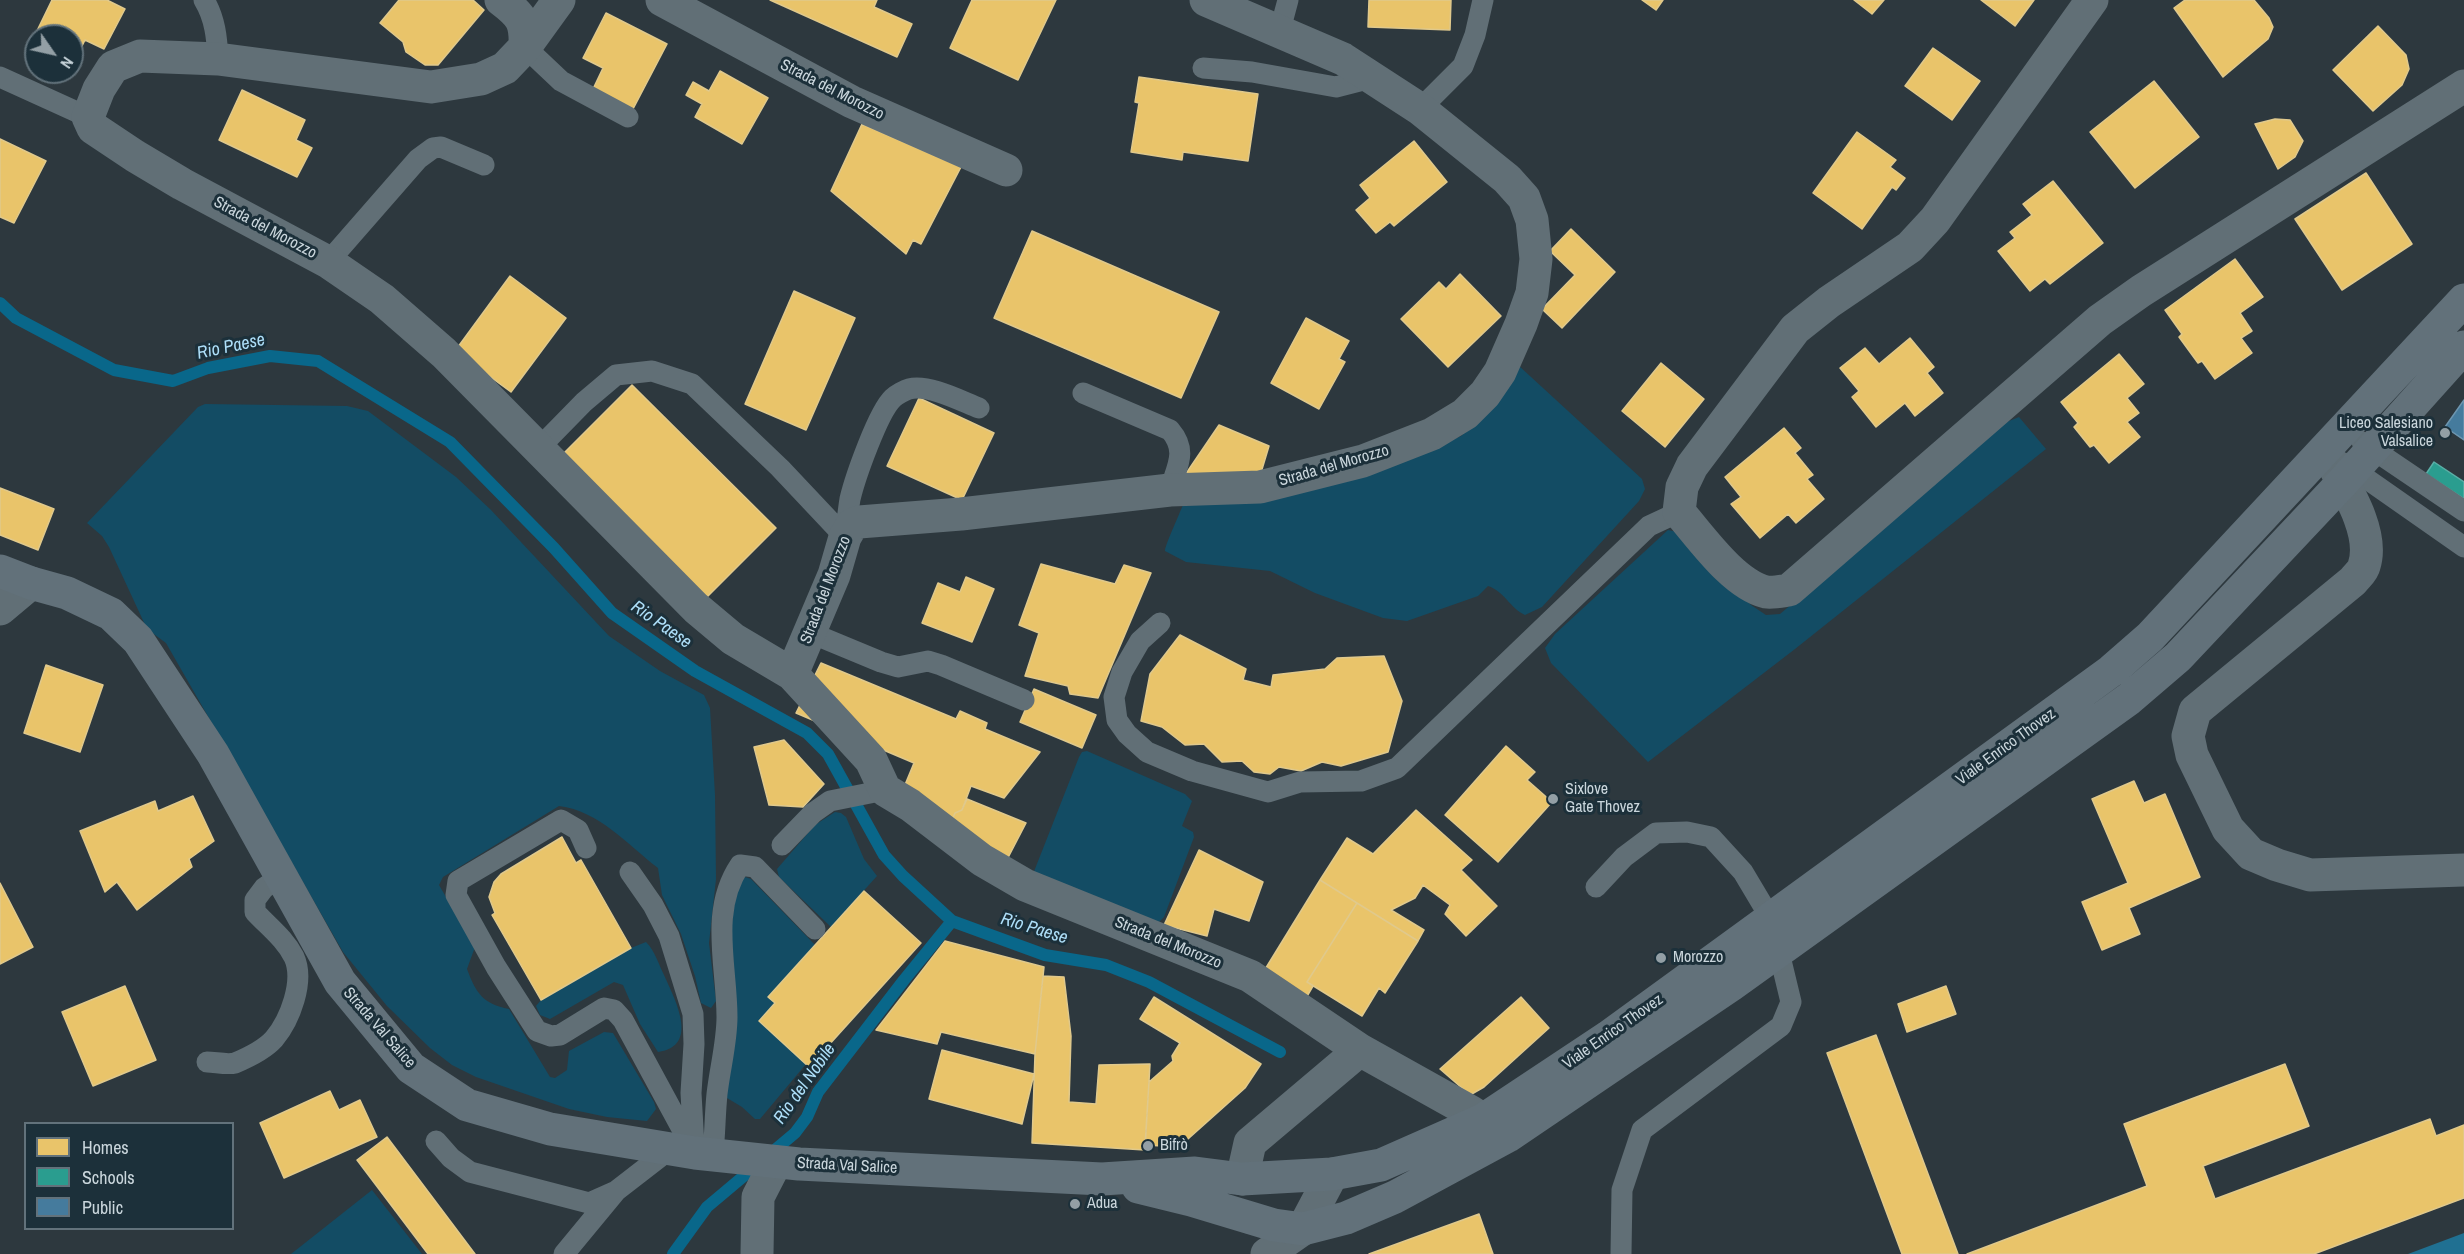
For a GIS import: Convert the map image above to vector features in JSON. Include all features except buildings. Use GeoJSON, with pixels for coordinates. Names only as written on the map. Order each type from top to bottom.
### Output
{"type":"FeatureCollection","features":[{"type":"Feature","properties":{"kind":"street"},"geometry":{"type":"LineString","coordinates":[[501,0],[512,9],[525,27],[525,48]]}},
{"type":"Feature","properties":{"kind":"street"},"geometry":{"type":"LineString","coordinates":[[88,117],[99,88],[113,67],[140,56],[218,59],[430,87],[481,79],[506,68],[525,48],[559,0]]}},
{"type":"Feature","properties":{"kind":"street","name":"Strada del Morozzo"},"geometry":{"type":"LineString","coordinates":[[662,0],[852,102],[1006,170]]}},
{"type":"Feature","properties":{"kind":"street","name":"Strada del Morozzo"},"geometry":{"type":"LineString","coordinates":[[792,674],[834,575],[845,537],[852,525],[859,522],[961,514],[1170,489],[1260,487],[1363,461],[1432,434],[1465,414],[1485,394],[1500,372],[1532,293],[1536,259],[1532,220],[1524,198],[1507,179],[1420,109],[1343,59],[1284,15],[1206,0]]}},
{"type":"Feature","properties":{"kind":"street"},"geometry":{"type":"LineString","coordinates":[[2092,0],[1935,220],[1910,247],[1829,302],[1795,329],[1692,466],[1683,487],[1679,512],[1722,561],[1748,585],[1767,592],[1789,590],[2100,320],[2161,278],[2464,86]]}},
{"type":"Feature","properties":{"kind":"street","name":"Strada del Morozzo"},"geometry":{"type":"LineString","coordinates":[[88,117],[93,128],[144,161],[328,262],[382,299],[444,353],[696,608],[733,639],[792,674],[871,760],[885,790],[910,805],[982,860],[1024,885],[1250,976],[1360,1050]]}},
{"type":"Feature","properties":{"kind":"street","name":"Viale Enrico Thovez"},"geometry":{"type":"LineString","coordinates":[[1775,934],[2111,671],[2150,637],[2464,300]]}},
{"type":"Feature","properties":{"kind":"street","name":"Viale Enrico Thovez"},"geometry":{"type":"LineString","coordinates":[[1303,1228],[1346,1218],[1395,1197],[1496,1128],[1608,1037],[1775,934],[2129,699],[2178,657],[2356,467],[2464,347]]}},
{"type":"Feature","properties":{"kind":"street"},"geometry":{"type":"LineString","coordinates":[[2335,440],[2356,467],[2361,519],[2367,544],[2364,567],[2353,581],[2195,711],[2188,736],[2192,755],[2228,830],[2251,854],[2277,865],[2310,875],[2464,870]]}},
{"type":"Feature","properties":{"kind":"street","name":"Strada Val Salice"},"geometry":{"type":"LineString","coordinates":[[0,571],[67,593],[111,614],[138,640],[213,754],[340,982],[411,1068],[467,1105],[550,1129],[692,1152],[763,1160],[1102,1179],[1195,1173],[1242,1179]]}},
{"type":"Feature","properties":{"kind":"street"},"geometry":{"type":"LineString","coordinates":[[0,609],[31,583]]}},
{"type":"Feature","properties":{"kind":"street"},"geometry":{"type":"LineString","coordinates":[[1242,1179],[1250,1143],[1360,1050],[1496,1128]]}},
{"type":"Feature","properties":{"kind":"street","name":"Viale Enrico Thovez"},"geometry":{"type":"LineString","coordinates":[[1242,1179],[1332,1174],[1382,1165],[1496,1128]]}},
{"type":"Feature","properties":{"kind":"street"},"geometry":{"type":"LineString","coordinates":[[757,1254],[758,1197],[763,1160]]}},
{"type":"Feature","properties":{"kind":"street"},"geometry":{"type":"LineString","coordinates":[[1267,1254],[1303,1228],[1332,1174]]}},
{"type":"Feature","properties":{"kind":"street","name":"Strada Val Salice"},"geometry":{"type":"LineString","coordinates":[[1102,1179],[1191,1200],[1274,1225],[1303,1228]]}},
{"type":"Feature","properties":{"kind":"lane"},"geometry":{"type":"LineString","coordinates":[[204,0],[217,34],[218,59]]}},
{"type":"Feature","properties":{"kind":"lane"},"geometry":{"type":"LineString","coordinates":[[1420,109],[1463,66],[1475,35],[1483,0]]}},
{"type":"Feature","properties":{"kind":"lane"},"geometry":{"type":"LineString","coordinates":[[525,48],[561,81],[628,117]]}},
{"type":"Feature","properties":{"kind":"lane"},"geometry":{"type":"LineString","coordinates":[[1203,68],[1252,72],[1336,87],[1371,78]]}},
{"type":"Feature","properties":{"kind":"lane"},"geometry":{"type":"LineString","coordinates":[[0,76],[88,117]]}},
{"type":"Feature","properties":{"kind":"lane"},"geometry":{"type":"LineString","coordinates":[[328,262],[418,159],[433,148],[441,147],[484,165]]}},
{"type":"Feature","properties":{"kind":"lane"},"geometry":{"type":"LineString","coordinates":[[538,449],[584,402],[616,375],[652,371],[692,384],[780,468],[845,537]]}},
{"type":"Feature","properties":{"kind":"lane"},"geometry":{"type":"LineString","coordinates":[[845,537],[850,498],[861,464],[878,424],[893,397],[909,388],[926,390],[946,394],[979,408]]}},
{"type":"Feature","properties":{"kind":"lane"},"geometry":{"type":"LineString","coordinates":[[1083,393],[1170,430],[1178,439],[1181,451],[1170,489]]}},
{"type":"Feature","properties":{"kind":"lane"},"geometry":{"type":"LineString","coordinates":[[2335,440],[2356,467],[2464,547]]}},
{"type":"Feature","properties":{"kind":"lane"},"geometry":{"type":"LineString","coordinates":[[2356,467],[2464,511]]}},
{"type":"Feature","properties":{"kind":"lane"},"geometry":{"type":"LineString","coordinates":[[1160,623],[1140,641],[1122,672],[1114,697],[1117,720],[1127,734],[1147,752],[1192,771],[1268,792],[1300,782],[1361,781],[1397,768],[1649,526],[1679,512]]}},
{"type":"Feature","properties":{"kind":"lane"},"geometry":{"type":"LineString","coordinates":[[811,633],[898,667],[928,661],[1024,700]]}},
{"type":"Feature","properties":{"kind":"lane"},"geometry":{"type":"LineString","coordinates":[[782,845],[813,813],[830,801],[885,790]]}},
{"type":"Feature","properties":{"kind":"lane"},"geometry":{"type":"LineString","coordinates":[[586,848],[578,830],[561,820],[458,881],[456,895],[496,967],[537,1031],[551,1036],[560,1035],[604,1008],[614,1010],[619,1015],[692,1152]]}},
{"type":"Feature","properties":{"kind":"lane"},"geometry":{"type":"LineString","coordinates":[[1596,887],[1624,857],[1656,833],[1687,832],[1711,837],[1743,872],[1775,934],[1791,1002],[1781,1026],[1642,1130],[1622,1190],[1621,1254]]}},
{"type":"Feature","properties":{"kind":"lane"},"geometry":{"type":"LineString","coordinates":[[436,1141],[451,1158],[470,1172],[589,1203],[692,1152],[717,1095],[727,1017],[721,952],[722,916],[732,877],[740,865],[755,867],[815,929]]}},
{"type":"Feature","properties":{"kind":"lane"},"geometry":{"type":"LineString","coordinates":[[630,872],[653,905],[669,936],[693,1014],[692,1152]]}},
{"type":"Feature","properties":{"kind":"lane"},"geometry":{"type":"LineString","coordinates":[[207,1062],[232,1064],[255,1053],[274,1039],[290,1012],[299,987],[295,959],[282,938],[255,912],[255,900],[264,888],[280,877]]}},
{"type":"Feature","properties":{"kind":"lane"},"geometry":{"type":"LineString","coordinates":[[564,1254],[616,1191]]}},
{"type":"Feature","properties":{"kind":"shaded area"},"geometry":{"type":"Polygon","coordinates":[[[1518,365],[1642,479],[1645,489],[1639,501],[1542,607],[1525,615],[1494,588],[1488,586],[1478,596],[1407,621],[1383,618],[1315,593],[1270,571],[1186,562],[1165,551],[1184,502],[1429,450],[1461,436],[1489,410],[1518,365]]]}},
{"type":"Feature","properties":{"kind":"shaded area"},"geometry":{"type":"Polygon","coordinates":[[[205,404],[347,406],[368,411],[456,477],[491,510],[609,636],[660,671],[704,695],[710,708],[715,795],[716,879],[709,943],[716,1001],[711,1008],[701,1003],[681,934],[662,895],[658,868],[612,830],[587,814],[559,806],[443,877],[439,885],[475,947],[467,969],[477,991],[493,1004],[509,1009],[550,1077],[555,1078],[567,1070],[569,1051],[604,1032],[613,1033],[654,1102],[656,1109],[647,1121],[607,1117],[569,1109],[476,1077],[452,1065],[430,1048],[387,1006],[343,952],[166,643],[147,629],[109,547],[102,536],[87,523],[198,407],[205,404]]]}},
{"type":"Feature","properties":{"kind":"shaded area"},"geometry":{"type":"Polygon","coordinates":[[[2019,417],[2046,449],[1795,649],[1648,762],[1551,663],[1545,648],[1555,634],[1668,530],[1682,533],[1751,605],[1766,615],[1780,614],[2004,423],[2019,417]]]}},
{"type":"Feature","properties":{"kind":"shaded area"},"geometry":{"type":"Polygon","coordinates":[[[1087,751],[1185,794],[1192,801],[1182,826],[1193,832],[1194,837],[1164,917],[1157,924],[1033,874],[1079,757],[1082,752],[1087,751]]]}},
{"type":"Feature","properties":{"kind":"shaded area"},"geometry":{"type":"Polygon","coordinates":[[[835,812],[846,817],[864,859],[877,876],[831,927],[779,877],[777,869],[815,825],[835,812]]]}},
{"type":"Feature","properties":{"kind":"shaded area"},"geometry":{"type":"Polygon","coordinates":[[[745,877],[751,879],[815,945],[768,997],[775,1003],[759,1021],[806,1064],[760,1119],[755,1119],[742,1107],[727,1098],[728,954],[737,882],[745,877]]]}},
{"type":"Feature","properties":{"kind":"shaded area"},"geometry":{"type":"Polygon","coordinates":[[[646,942],[673,996],[681,1020],[678,1041],[671,1048],[658,1052],[640,1024],[623,985],[614,982],[550,1019],[540,1015],[536,1006],[541,1000],[631,948],[646,942]]]}},
{"type":"Feature","properties":{"kind":"shaded area"},"geometry":{"type":"Polygon","coordinates":[[[372,1190],[422,1254],[291,1254],[372,1190]]]}},
{"type":"Feature","properties":{"kind":"shaded area"},"geometry":{"type":"Polygon","coordinates":[[[2464,1233],[2464,1254],[2408,1254],[2464,1233]]]}},
{"type":"Feature","properties":{"kind":"waterway","name":"Rio Paese"},"geometry":{"type":"LineString","coordinates":[[0,303],[16,318],[114,370],[173,381],[208,368],[270,356],[318,361],[450,442],[554,548],[612,613],[695,671],[807,733],[828,754],[884,855],[903,876],[952,921],[1045,955],[1106,965],[1149,982],[1280,1052]]}},
{"type":"Feature","properties":{"kind":"waterway","name":"Rio del Nobile"},"geometry":{"type":"LineString","coordinates":[[673,1254],[707,1207],[795,1133],[807,1117],[818,1092],[952,921]]}},
{"type":"Feature","properties":{"kind":"place","name":"Liceo Salesiano Valsalice"},"geometry":{"type":"Point","coordinates":[2445,433]}},
{"type":"Feature","properties":{"kind":"place","name":"Sixlove Gate Thovez"},"geometry":{"type":"Point","coordinates":[1553,799]}},
{"type":"Feature","properties":{"kind":"place","name":"Morozzo"},"geometry":{"type":"Point","coordinates":[1661,958]}},
{"type":"Feature","properties":{"kind":"place","name":"Bifrò"},"geometry":{"type":"Point","coordinates":[1148,1146]}},
{"type":"Feature","properties":{"kind":"place","name":"Adua"},"geometry":{"type":"Point","coordinates":[1075,1204]}}]}
